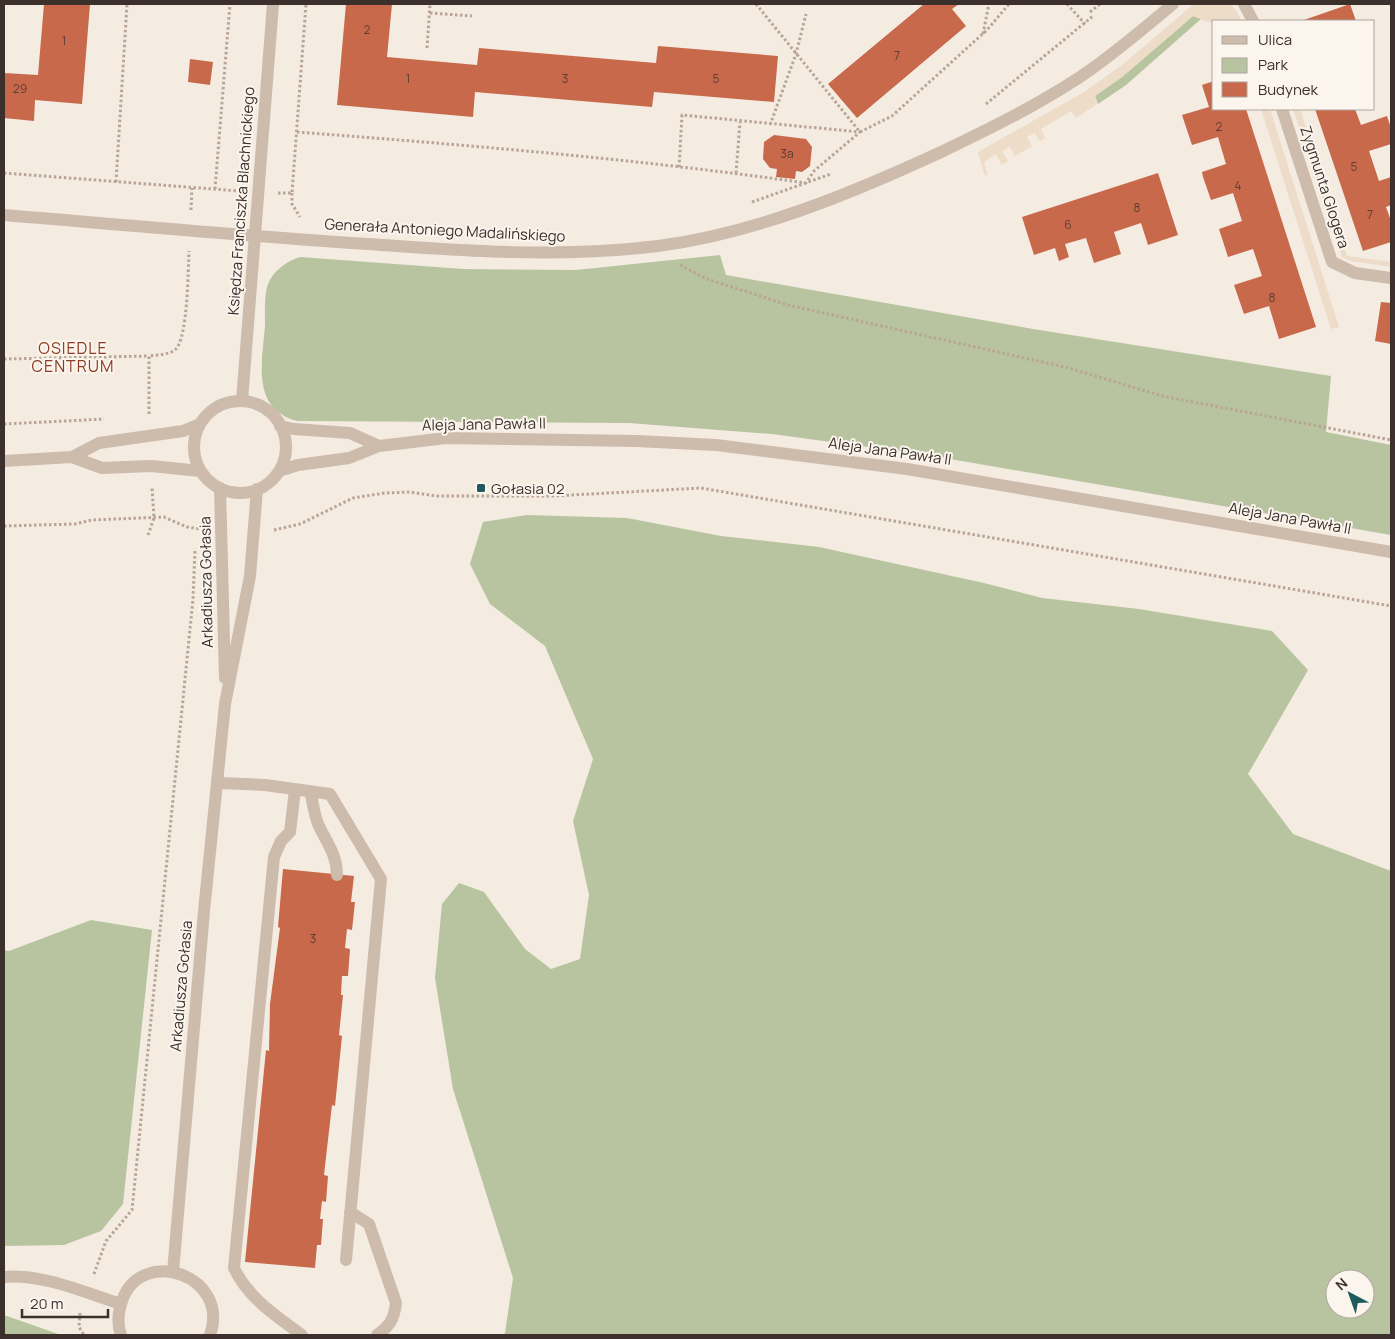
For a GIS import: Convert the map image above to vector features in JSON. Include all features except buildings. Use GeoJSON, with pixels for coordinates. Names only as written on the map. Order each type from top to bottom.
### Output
{"type":"FeatureCollection","features":[{"type":"Feature","properties":{"kind":"street","name":"Księdza Franciszka Blachnickiego"},"geometry":{"type":"LineString","coordinates":[[242,401],[273,4]]}},
{"type":"Feature","properties":{"kind":"street","name":"Generała Antoniego Madalińskiego"},"geometry":{"type":"LineString","coordinates":[[4,215],[255,236],[522,253],[571,252],[658,246],[760,223],[816,206],[976,136],[1080,77],[1173,4]]}},
{"type":"Feature","properties":{"kind":"street"},"geometry":{"type":"LineString","coordinates":[[1244,4],[1253,20]]}},
{"type":"Feature","properties":{"kind":"street","name":"Zygmunta Glogera"},"geometry":{"type":"LineString","coordinates":[[1282,110],[1332,262],[1344,269],[1391,278]]}},
{"type":"Feature","properties":{"kind":"street"},"geometry":{"type":"LineString","coordinates":[[242,401],[257,405],[271,413],[280,426],[285,448],[279,471],[270,482],[257,490],[245,493],[232,492],[220,488],[209,481],[200,471],[193,447],[195,435],[200,424],[211,411],[226,403],[242,401]]}},
{"type":"Feature","properties":{"kind":"street"},"geometry":{"type":"LineString","coordinates":[[72,457],[99,443],[183,430],[200,424]]}},
{"type":"Feature","properties":{"kind":"street"},"geometry":{"type":"LineString","coordinates":[[280,426],[294,429],[350,433],[379,446]]}},
{"type":"Feature","properties":{"kind":"street","name":"Aleja Jana Pawła II"},"geometry":{"type":"LineString","coordinates":[[279,471],[298,465],[349,458],[379,446],[446,438],[716,444],[908,468],[1391,552]]}},
{"type":"Feature","properties":{"kind":"street"},"geometry":{"type":"LineString","coordinates":[[4,461],[72,457],[102,468],[151,466],[200,471]]}},
{"type":"Feature","properties":{"kind":"street","name":"Arkadiusza Gołasia"},"geometry":{"type":"LineString","coordinates":[[220,488],[226,704]]}},
{"type":"Feature","properties":{"kind":"street","name":"Arkadiusza Gołasia"},"geometry":{"type":"LineString","coordinates":[[173,1272],[179,1189],[226,704],[250,576],[257,490]]}},
{"type":"Feature","properties":{"kind":"street"},"geometry":{"type":"LineString","coordinates":[[218,783],[330,794],[381,880],[346,1260]]}},
{"type":"Feature","properties":{"kind":"street"},"geometry":{"type":"LineString","coordinates":[[295,790],[290,832],[281,841],[274,857],[234,1268],[240,1280],[258,1302],[302,1335]]}},
{"type":"Feature","properties":{"kind":"street"},"geometry":{"type":"LineString","coordinates":[[310,791],[318,825],[335,856],[337,875]]}},
{"type":"Feature","properties":{"kind":"street"},"geometry":{"type":"LineString","coordinates":[[350,1212],[369,1224],[396,1303],[394,1316],[389,1326],[377,1335]]}},
{"type":"Feature","properties":{"kind":"street"},"geometry":{"type":"LineString","coordinates":[[121,1335],[118,1320],[121,1304],[132,1285],[142,1277],[155,1272],[173,1272],[191,1278],[207,1295],[213,1318],[210,1335]]}},
{"type":"Feature","properties":{"kind":"street"},"geometry":{"type":"LineString","coordinates":[[4,1277],[15,1276],[64,1285],[121,1304]]}},
{"type":"Feature","properties":{"kind":"path"},"geometry":{"type":"LineString","coordinates":[[116,182],[127,4]]}},
{"type":"Feature","properties":{"kind":"path"},"geometry":{"type":"LineString","coordinates":[[215,189],[230,4]]}},
{"type":"Feature","properties":{"kind":"path"},"geometry":{"type":"LineString","coordinates":[[427,48],[430,4]]}},
{"type":"Feature","properties":{"kind":"path"},"geometry":{"type":"LineString","coordinates":[[756,4],[860,132]]}},
{"type":"Feature","properties":{"kind":"path"},"geometry":{"type":"LineString","coordinates":[[983,34],[989,4]]}},
{"type":"Feature","properties":{"kind":"path"},"geometry":{"type":"LineString","coordinates":[[806,183],[814,171],[860,132],[892,116],[983,34],[1009,4]]}},
{"type":"Feature","properties":{"kind":"path"},"geometry":{"type":"LineString","coordinates":[[1067,4],[1084,24]]}},
{"type":"Feature","properties":{"kind":"path"},"geometry":{"type":"LineString","coordinates":[[1090,12],[1100,4]]}},
{"type":"Feature","properties":{"kind":"path"},"geometry":{"type":"LineString","coordinates":[[430,13],[472,16]]}},
{"type":"Feature","properties":{"kind":"path"},"geometry":{"type":"LineString","coordinates":[[770,125],[796,54],[806,14]]}},
{"type":"Feature","properties":{"kind":"path"},"geometry":{"type":"LineString","coordinates":[[982,107],[1093,16]]}},
{"type":"Feature","properties":{"kind":"path"},"geometry":{"type":"LineString","coordinates":[[679,168],[682,116],[860,132]]}},
{"type":"Feature","properties":{"kind":"path"},"geometry":{"type":"LineString","coordinates":[[736,173],[740,122]]}},
{"type":"Feature","properties":{"kind":"path"},"geometry":{"type":"LineString","coordinates":[[297,132],[501,148],[736,173],[806,183]]}},
{"type":"Feature","properties":{"kind":"path"},"geometry":{"type":"LineString","coordinates":[[4,173],[192,188],[184,322],[179,345],[170,353],[149,356],[4,359]]}},
{"type":"Feature","properties":{"kind":"path"},"geometry":{"type":"LineString","coordinates":[[746,203],[833,173]]}},
{"type":"Feature","properties":{"kind":"path"},"geometry":{"type":"LineString","coordinates":[[292,193],[292,204],[296,214],[303,220]]}},
{"type":"Feature","properties":{"kind":"path"},"geometry":{"type":"LineString","coordinates":[[658,246],[673,261],[707,279],[788,305],[1069,368],[1162,396],[1391,440]]}},
{"type":"Feature","properties":{"kind":"path"},"geometry":{"type":"LineString","coordinates":[[139,417],[149,416],[149,356]]}},
{"type":"Feature","properties":{"kind":"path"},"geometry":{"type":"LineString","coordinates":[[4,424],[110,418]]}},
{"type":"Feature","properties":{"kind":"path"},"geometry":{"type":"LineString","coordinates":[[148,535],[154,518],[152,485]]}},
{"type":"Feature","properties":{"kind":"path"},"geometry":{"type":"LineString","coordinates":[[271,531],[300,524],[353,498],[410,492],[436,496],[553,496],[702,488],[1391,606]]}},
{"type":"Feature","properties":{"kind":"path"},"geometry":{"type":"LineString","coordinates":[[4,526],[75,524],[92,520],[164,517],[187,527],[204,530]]}},
{"type":"Feature","properties":{"kind":"path"},"geometry":{"type":"LineString","coordinates":[[84,1335],[79,1327],[80,1311],[106,1241],[132,1210],[193,599],[195,549]]}},
{"type":"Feature","properties":{"kind":"green space"},"geometry":{"type":"Polygon","coordinates":[[[1193,16],[1201,19],[1126,85],[1098,104],[1095,96],[1122,77],[1193,16]]]}},
{"type":"Feature","properties":{"kind":"green space"},"geometry":{"type":"Polygon","coordinates":[[[720,255],[726,275],[1033,329],[1331,376],[1326,432],[1391,445],[1391,535],[927,455],[772,434],[629,423],[297,421],[282,415],[272,406],[266,395],[263,382],[262,355],[265,299],[268,284],[270,279],[285,264],[300,257],[463,269],[576,270],[720,255]]]}},
{"type":"Feature","properties":{"kind":"green space"},"geometry":{"type":"Polygon","coordinates":[[[527,515],[627,518],[721,536],[819,547],[984,583],[1042,598],[1139,609],[1272,631],[1308,670],[1248,774],[1293,834],[1391,871],[1391,1335],[502,1335],[505,1333],[513,1278],[453,1089],[435,978],[442,904],[459,883],[484,892],[525,949],[551,969],[580,959],[589,895],[573,821],[593,759],[545,646],[490,604],[470,564],[483,522],[527,515]]]}},
{"type":"Feature","properties":{"kind":"green space"},"geometry":{"type":"Polygon","coordinates":[[[91,920],[152,930],[123,1204],[101,1231],[64,1245],[4,1246],[4,950],[9,951],[91,920]]]}},
{"type":"Feature","properties":{"kind":"green space"},"geometry":{"type":"Polygon","coordinates":[[[4,1315],[61,1335],[4,1335],[4,1315]]]}},
{"type":"Feature","properties":{"kind":"shaded area"},"geometry":{"type":"Polygon","coordinates":[[[1194,4],[1230,4],[1238,13],[1241,20],[1212,20],[1212,23],[1193,16],[1122,77],[1095,96],[1097,104],[1076,118],[1071,111],[1041,129],[1045,138],[1040,141],[1035,133],[1027,137],[1032,146],[1015,156],[1010,147],[1002,151],[1008,161],[1002,165],[996,154],[984,162],[987,174],[985,176],[978,152],[1084,92],[1122,65],[1194,4]]]}},
{"type":"Feature","properties":{"kind":"shaded area"},"geometry":{"type":"Polygon","coordinates":[[[1261,110],[1270,110],[1339,327],[1331,329],[1261,110]]]}},
{"type":"Feature","properties":{"kind":"shaded area"},"geometry":{"type":"Polygon","coordinates":[[[1293,110],[1300,110],[1347,256],[1391,262],[1391,267],[1350,261],[1342,257],[1293,110]]]}},
{"type":"Feature","properties":{"kind":"place","name":"Gołasia 02"},"geometry":{"type":"Point","coordinates":[481,488]}},
{"type":"Feature","properties":{"kind":"district","name":"OSIEDLE CENTRUM"},"geometry":{"type":"Point","coordinates":[73,357]}}]}
